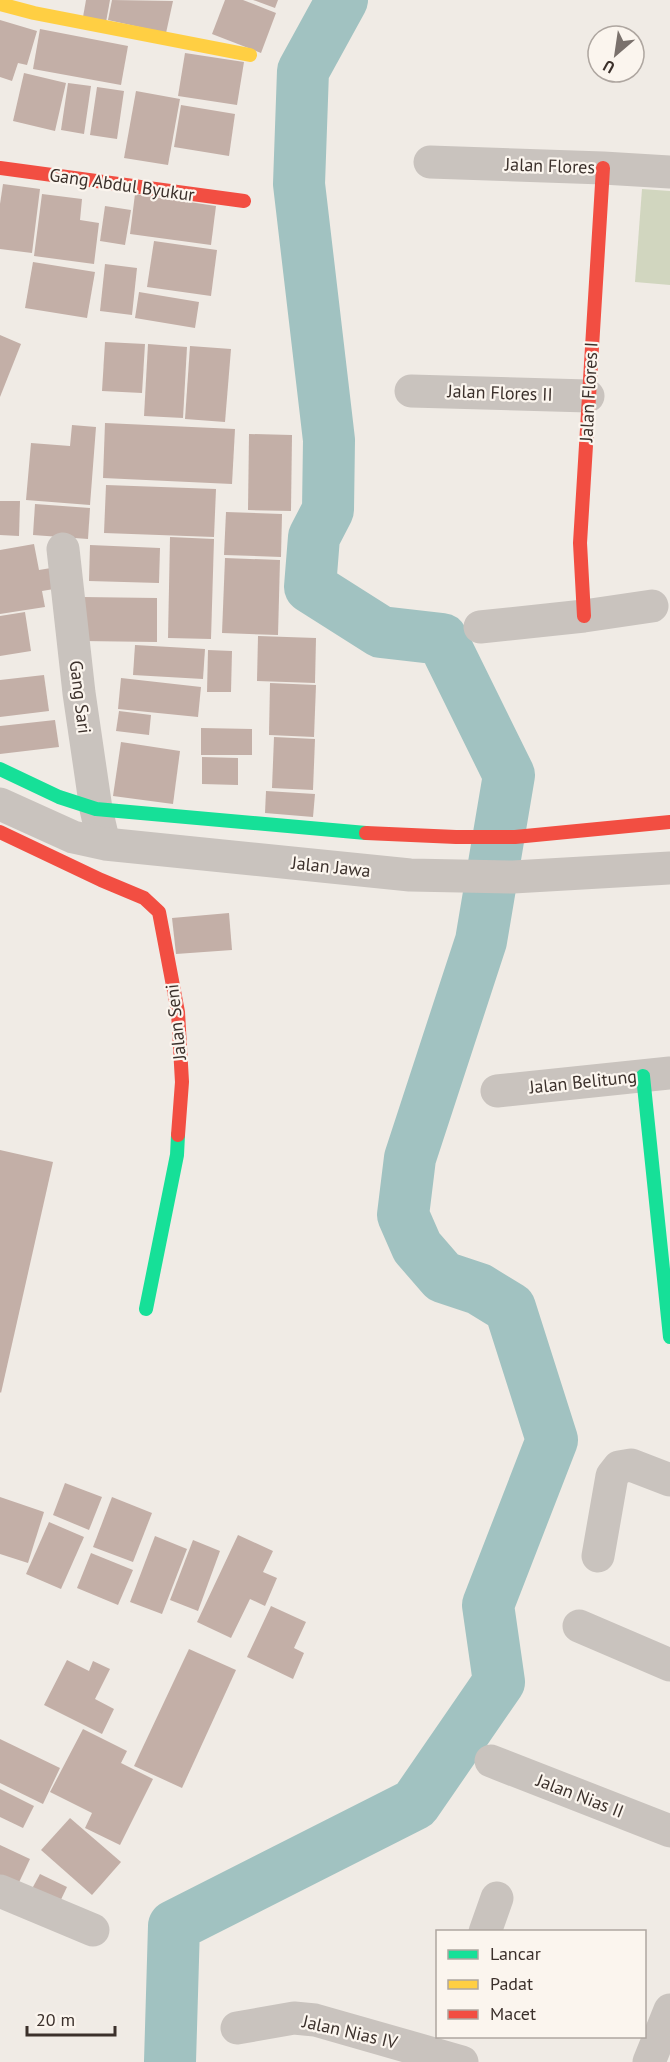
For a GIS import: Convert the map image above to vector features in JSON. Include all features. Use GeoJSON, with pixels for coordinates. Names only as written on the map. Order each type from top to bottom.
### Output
{"type":"FeatureCollection","features":[{"type":"Feature","properties":{"kind":"street"},"geometry":{"type":"LineString","coordinates":[[0,4],[34,13],[250,55]]}},
{"type":"Feature","properties":{"kind":"street","name":"Jalan Flores"},"geometry":{"type":"LineString","coordinates":[[430,162],[670,172]]}},
{"type":"Feature","properties":{"kind":"street","name":"Gang Abdul Byukur"},"geometry":{"type":"LineString","coordinates":[[0,168],[244,201]]}},
{"type":"Feature","properties":{"kind":"street","name":"Jalan Flores I"},"geometry":{"type":"LineString","coordinates":[[584,616],[580,543],[603,168]]}},
{"type":"Feature","properties":{"kind":"street","name":"Jalan Flores II"},"geometry":{"type":"LineString","coordinates":[[411,391],[588,396]]}},
{"type":"Feature","properties":{"kind":"street","name":"Gang Sari"},"geometry":{"type":"LineString","coordinates":[[63,549],[79,693],[96,809],[105,844]]}},
{"type":"Feature","properties":{"kind":"street"},"geometry":{"type":"LineString","coordinates":[[480,627],[652,606]]}},
{"type":"Feature","properties":{"kind":"street","name":"Jalan Jawa"},"geometry":{"type":"LineString","coordinates":[[0,770],[59,797],[96,809],[330,831],[450,837],[514,837],[670,822]]}},
{"type":"Feature","properties":{"kind":"street","name":"Jalan Jawa"},"geometry":{"type":"LineString","coordinates":[[0,804],[73,837],[105,844],[398,874],[513,877],[670,868]]}},
{"type":"Feature","properties":{"kind":"street","name":"Jalan Seni"},"geometry":{"type":"LineString","coordinates":[[0,832],[144,898],[159,912],[178,1012],[182,1082],[177,1155],[146,1309]]}},
{"type":"Feature","properties":{"kind":"street"},"geometry":{"type":"LineString","coordinates":[[450,837],[455,877]]}},
{"type":"Feature","properties":{"kind":"street"},"geometry":{"type":"LineString","coordinates":[[657,1074],[670,1336]]}},
{"type":"Feature","properties":{"kind":"street","name":"Jalan Belitung"},"geometry":{"type":"LineString","coordinates":[[496,1091],[657,1074]]}},
{"type":"Feature","properties":{"kind":"street"},"geometry":{"type":"LineString","coordinates":[[598,1557],[612,1476],[619,1467],[631,1466],[670,1480]]}},
{"type":"Feature","properties":{"kind":"street"},"geometry":{"type":"LineString","coordinates":[[579,1626],[670,1665]]}},
{"type":"Feature","properties":{"kind":"street","name":"Jalan Nias II"},"geometry":{"type":"LineString","coordinates":[[491,1761],[670,1830]]}},
{"type":"Feature","properties":{"kind":"street"},"geometry":{"type":"LineString","coordinates":[[0,1891],[93,1930]]}},
{"type":"Feature","properties":{"kind":"street"},"geometry":{"type":"LineString","coordinates":[[486,1930],[497,1898]]}},
{"type":"Feature","properties":{"kind":"street"},"geometry":{"type":"LineString","coordinates":[[649,2062],[670,2010]]}},
{"type":"Feature","properties":{"kind":"street","name":"Jalan Nias IV"},"geometry":{"type":"LineString","coordinates":[[237,2028],[294,2018],[315,2020],[452,2051]]}},
{"type":"Feature","properties":{"kind":"green space"},"geometry":{"type":"Polygon","coordinates":[[[642,189],[670,191],[670,285],[635,282],[642,189]]]}},
{"type":"Feature","properties":{"kind":"building"},"geometry":{"type":"Polygon","coordinates":[[[86,0],[110,0],[106,22],[83,17],[86,0]]]}},
{"type":"Feature","properties":{"kind":"building"},"geometry":{"type":"Polygon","coordinates":[[[112,0],[173,1],[166,33],[108,20],[112,0]]]}},
{"type":"Feature","properties":{"kind":"building"},"geometry":{"type":"Polygon","coordinates":[[[225,0],[243,0],[276,13],[261,53],[212,34],[225,0]]]}},
{"type":"Feature","properties":{"kind":"building"},"geometry":{"type":"Polygon","coordinates":[[[253,0],[278,0],[275,8],[253,0]]]}},
{"type":"Feature","properties":{"kind":"building"},"geometry":{"type":"Polygon","coordinates":[[[0,20],[37,31],[27,65],[18,63],[12,81],[0,77],[0,20]]]}},
{"type":"Feature","properties":{"kind":"building"},"geometry":{"type":"Polygon","coordinates":[[[40,29],[128,46],[121,85],[33,69],[40,29]]]}},
{"type":"Feature","properties":{"kind":"building"},"geometry":{"type":"Polygon","coordinates":[[[185,53],[244,62],[237,105],[178,96],[185,53]]]}},
{"type":"Feature","properties":{"kind":"building"},"geometry":{"type":"Polygon","coordinates":[[[24,73],[66,83],[55,131],[13,121],[24,73]]]}},
{"type":"Feature","properties":{"kind":"building"},"geometry":{"type":"Polygon","coordinates":[[[68,83],[91,86],[84,134],[61,130],[68,83]]]}},
{"type":"Feature","properties":{"kind":"building"},"geometry":{"type":"Polygon","coordinates":[[[97,87],[124,91],[117,139],[90,135],[97,87]]]}},
{"type":"Feature","properties":{"kind":"building"},"geometry":{"type":"Polygon","coordinates":[[[136,91],[180,99],[168,165],[124,158],[136,91]]]}},
{"type":"Feature","properties":{"kind":"building"},"geometry":{"type":"Polygon","coordinates":[[[181,105],[235,114],[229,156],[174,147],[181,105]]]}},
{"type":"Feature","properties":{"kind":"building"},"geometry":{"type":"Polygon","coordinates":[[[3,184],[40,189],[32,253],[0,249],[0,204],[3,184]]]}},
{"type":"Feature","properties":{"kind":"building"},"geometry":{"type":"Polygon","coordinates":[[[42,194],[82,199],[80,220],[99,223],[94,264],[34,256],[42,194]]]}},
{"type":"Feature","properties":{"kind":"building"},"geometry":{"type":"Polygon","coordinates":[[[135,194],[216,206],[211,245],[130,234],[135,194]]]}},
{"type":"Feature","properties":{"kind":"building"},"geometry":{"type":"Polygon","coordinates":[[[105,206],[131,210],[125,245],[100,241],[105,206]]]}},
{"type":"Feature","properties":{"kind":"building"},"geometry":{"type":"Polygon","coordinates":[[[154,241],[217,250],[211,296],[147,287],[154,241]]]}},
{"type":"Feature","properties":{"kind":"building"},"geometry":{"type":"Polygon","coordinates":[[[33,262],[95,272],[87,318],[25,308],[33,262]]]}},
{"type":"Feature","properties":{"kind":"building"},"geometry":{"type":"Polygon","coordinates":[[[105,264],[137,268],[132,315],[100,311],[105,264]]]}},
{"type":"Feature","properties":{"kind":"building"},"geometry":{"type":"Polygon","coordinates":[[[139,292],[199,302],[195,328],[135,318],[139,292]]]}},
{"type":"Feature","properties":{"kind":"building"},"geometry":{"type":"Polygon","coordinates":[[[0,335],[21,344],[0,397],[0,335]]]}},
{"type":"Feature","properties":{"kind":"building"},"geometry":{"type":"Polygon","coordinates":[[[105,342],[145,344],[142,393],[102,391],[105,342]]]}},
{"type":"Feature","properties":{"kind":"building"},"geometry":{"type":"Polygon","coordinates":[[[148,344],[187,347],[183,418],[144,416],[148,344]]]}},
{"type":"Feature","properties":{"kind":"building"},"geometry":{"type":"Polygon","coordinates":[[[190,346],[231,349],[225,422],[185,419],[190,346]]]}},
{"type":"Feature","properties":{"kind":"building"},"geometry":{"type":"Polygon","coordinates":[[[105,423],[235,429],[232,484],[103,478],[105,423]]]}},
{"type":"Feature","properties":{"kind":"building"},"geometry":{"type":"Polygon","coordinates":[[[72,425],[96,427],[90,505],[26,500],[31,443],[70,446],[72,425]]]}},
{"type":"Feature","properties":{"kind":"building"},"geometry":{"type":"Polygon","coordinates":[[[249,434],[292,435],[291,511],[248,510],[249,434]]]}},
{"type":"Feature","properties":{"kind":"building"},"geometry":{"type":"Polygon","coordinates":[[[106,485],[216,489],[214,537],[104,533],[106,485]]]}},
{"type":"Feature","properties":{"kind":"building"},"geometry":{"type":"Polygon","coordinates":[[[0,501],[20,501],[19,536],[0,535],[0,501]]]}},
{"type":"Feature","properties":{"kind":"building"},"geometry":{"type":"Polygon","coordinates":[[[35,504],[90,508],[88,539],[33,535],[35,504]]]}},
{"type":"Feature","properties":{"kind":"building"},"geometry":{"type":"Polygon","coordinates":[[[226,512],[282,514],[281,557],[224,555],[226,512]]]}},
{"type":"Feature","properties":{"kind":"building"},"geometry":{"type":"Polygon","coordinates":[[[170,537],[214,539],[211,639],[168,638],[170,537]]]}},
{"type":"Feature","properties":{"kind":"building"},"geometry":{"type":"Polygon","coordinates":[[[34,544],[39,570],[51,568],[54,589],[42,591],[45,607],[0,614],[0,550],[34,544]]]}},
{"type":"Feature","properties":{"kind":"building"},"geometry":{"type":"Polygon","coordinates":[[[90,545],[160,548],[159,583],[89,581],[90,545]]]}},
{"type":"Feature","properties":{"kind":"building"},"geometry":{"type":"Polygon","coordinates":[[[225,558],[280,560],[278,635],[222,633],[225,558]]]}},
{"type":"Feature","properties":{"kind":"building"},"geometry":{"type":"Polygon","coordinates":[[[82,597],[157,598],[157,642],[82,641],[82,597]]]}},
{"type":"Feature","properties":{"kind":"building"},"geometry":{"type":"Polygon","coordinates":[[[25,612],[31,651],[0,656],[0,616],[25,612]]]}},
{"type":"Feature","properties":{"kind":"building"},"geometry":{"type":"Polygon","coordinates":[[[258,636],[316,638],[315,683],[257,681],[258,636]]]}},
{"type":"Feature","properties":{"kind":"building"},"geometry":{"type":"Polygon","coordinates":[[[135,645],[205,649],[203,679],[133,675],[135,645]]]}},
{"type":"Feature","properties":{"kind":"building"},"geometry":{"type":"Polygon","coordinates":[[[208,650],[232,651],[231,692],[207,692],[208,650]]]}},
{"type":"Feature","properties":{"kind":"building"},"geometry":{"type":"Polygon","coordinates":[[[44,675],[49,711],[0,717],[0,680],[44,675]]]}},
{"type":"Feature","properties":{"kind":"building"},"geometry":{"type":"Polygon","coordinates":[[[121,678],[201,687],[198,717],[118,709],[121,678]]]}},
{"type":"Feature","properties":{"kind":"building"},"geometry":{"type":"Polygon","coordinates":[[[270,683],[316,685],[314,737],[269,735],[270,683]]]}},
{"type":"Feature","properties":{"kind":"building"},"geometry":{"type":"Polygon","coordinates":[[[119,711],[151,715],[149,735],[116,731],[119,711]]]}},
{"type":"Feature","properties":{"kind":"building"},"geometry":{"type":"Polygon","coordinates":[[[55,720],[59,747],[0,754],[0,726],[55,720]]]}},
{"type":"Feature","properties":{"kind":"building"},"geometry":{"type":"Polygon","coordinates":[[[201,728],[252,729],[252,755],[201,755],[201,728]]]}},
{"type":"Feature","properties":{"kind":"building"},"geometry":{"type":"Polygon","coordinates":[[[274,737],[315,739],[313,790],[272,788],[274,737]]]}},
{"type":"Feature","properties":{"kind":"building"},"geometry":{"type":"Polygon","coordinates":[[[121,742],[180,751],[173,804],[113,796],[121,742]]]}},
{"type":"Feature","properties":{"kind":"building"},"geometry":{"type":"Polygon","coordinates":[[[202,757],[238,758],[238,785],[202,784],[202,757]]]}},
{"type":"Feature","properties":{"kind":"building"},"geometry":{"type":"Polygon","coordinates":[[[266,791],[315,794],[313,817],[265,813],[266,791]]]}},
{"type":"Feature","properties":{"kind":"building"},"geometry":{"type":"Polygon","coordinates":[[[229,913],[232,950],[176,954],[172,918],[229,913]]]}},
{"type":"Feature","properties":{"kind":"building"},"geometry":{"type":"Polygon","coordinates":[[[0,1150],[53,1162],[1,1393],[0,1392],[0,1150]]]}},
{"type":"Feature","properties":{"kind":"building"},"geometry":{"type":"Polygon","coordinates":[[[65,1483],[102,1497],[89,1530],[53,1515],[65,1483]]]}},
{"type":"Feature","properties":{"kind":"building"},"geometry":{"type":"Polygon","coordinates":[[[0,1497],[44,1512],[28,1563],[0,1554],[0,1497]]]}},
{"type":"Feature","properties":{"kind":"building"},"geometry":{"type":"Polygon","coordinates":[[[112,1497],[152,1513],[133,1562],[93,1547],[112,1497]]]}},
{"type":"Feature","properties":{"kind":"building"},"geometry":{"type":"Polygon","coordinates":[[[49,1522],[84,1537],[61,1589],[26,1574],[49,1522]]]}},
{"type":"Feature","properties":{"kind":"building"},"geometry":{"type":"Polygon","coordinates":[[[238,1535],[273,1551],[263,1572],[277,1578],[265,1606],[250,1599],[231,1638],[197,1622],[238,1535]]]}},
{"type":"Feature","properties":{"kind":"building"},"geometry":{"type":"Polygon","coordinates":[[[155,1536],[187,1549],[162,1614],[130,1602],[155,1536]]]}},
{"type":"Feature","properties":{"kind":"building"},"geometry":{"type":"Polygon","coordinates":[[[193,1540],[220,1551],[198,1611],[170,1600],[193,1540]]]}},
{"type":"Feature","properties":{"kind":"building"},"geometry":{"type":"Polygon","coordinates":[[[91,1553],[133,1570],[118,1605],[77,1588],[91,1553]]]}},
{"type":"Feature","properties":{"kind":"building"},"geometry":{"type":"Polygon","coordinates":[[[271,1606],[306,1622],[294,1648],[304,1653],[293,1679],[247,1657],[271,1606]]]}},
{"type":"Feature","properties":{"kind":"building"},"geometry":{"type":"Polygon","coordinates":[[[189,1649],[236,1670],[182,1788],[134,1766],[189,1649]]]}},
{"type":"Feature","properties":{"kind":"building"},"geometry":{"type":"Polygon","coordinates":[[[67,1660],[89,1671],[93,1661],[110,1669],[95,1699],[114,1709],[102,1734],[44,1705],[67,1660]]]}},
{"type":"Feature","properties":{"kind":"building"},"geometry":{"type":"Polygon","coordinates":[[[83,1729],[127,1751],[121,1763],[153,1779],[120,1845],[85,1828],[92,1813],[50,1792],[83,1729]]]}},
{"type":"Feature","properties":{"kind":"building"},"geometry":{"type":"Polygon","coordinates":[[[0,1739],[60,1768],[43,1804],[0,1783],[0,1739]]]}},
{"type":"Feature","properties":{"kind":"building"},"geometry":{"type":"Polygon","coordinates":[[[0,1789],[34,1806],[23,1828],[0,1817],[0,1789]]]}},
{"type":"Feature","properties":{"kind":"building"},"geometry":{"type":"Polygon","coordinates":[[[70,1818],[121,1862],[92,1895],[41,1850],[70,1818]]]}},
{"type":"Feature","properties":{"kind":"building"},"geometry":{"type":"Polygon","coordinates":[[[0,1845],[30,1859],[14,1893],[0,1886],[0,1845]]]}},
{"type":"Feature","properties":{"kind":"building"},"geometry":{"type":"Polygon","coordinates":[[[40,1874],[67,1887],[55,1912],[27,1898],[40,1874]]]}},
{"type":"Feature","properties":{"kind":"waterway"},"geometry":{"type":"LineString","coordinates":[[170,2062],[174,1926],[415,1804],[499,1682],[488,1605],[552,1440],[510,1308],[479,1289],[443,1277],[417,1247],[403,1215],[410,1158],[481,941],[509,775],[442,639],[381,632],[310,587],[314,537],[328,510],[329,440],[299,184],[303,71],[342,0]]}},
{"type":"Feature","properties":{"kind":"traffic: fast"},"geometry":{"type":"LineString","coordinates":[[0,769],[59,797],[96,809],[366,833]]}},
{"type":"Feature","properties":{"kind":"traffic: fast"},"geometry":{"type":"LineString","coordinates":[[643,1076],[670,1337]]}},
{"type":"Feature","properties":{"kind":"traffic: fast"},"geometry":{"type":"LineString","coordinates":[[146,1309],[177,1155],[178,1135]]}},
{"type":"Feature","properties":{"kind":"traffic: slow"},"geometry":{"type":"LineString","coordinates":[[0,4],[34,13],[250,55]]}},
{"type":"Feature","properties":{"kind":"traffic: jam"},"geometry":{"type":"LineString","coordinates":[[0,168],[244,201]]}},
{"type":"Feature","properties":{"kind":"traffic: jam"},"geometry":{"type":"LineString","coordinates":[[584,616],[580,543],[603,168]]}},
{"type":"Feature","properties":{"kind":"traffic: jam"},"geometry":{"type":"LineString","coordinates":[[366,833],[515,837],[670,822]]}},
{"type":"Feature","properties":{"kind":"traffic: jam"},"geometry":{"type":"LineString","coordinates":[[0,832],[144,898],[159,912],[178,1012],[182,1082],[178,1135]]}}]}
